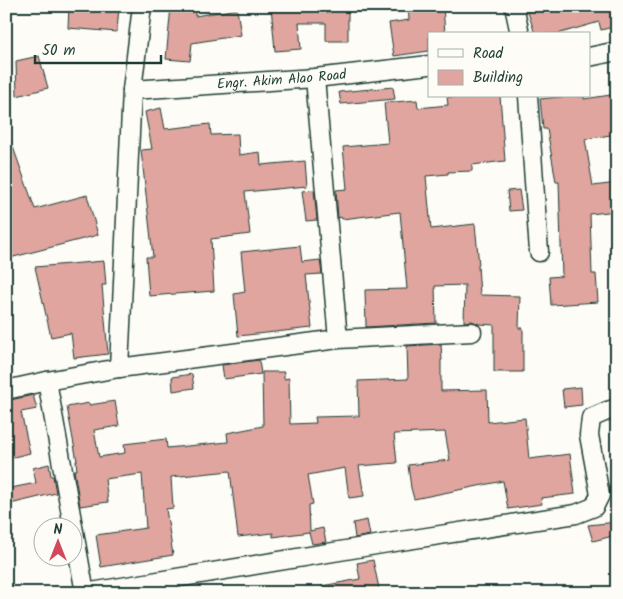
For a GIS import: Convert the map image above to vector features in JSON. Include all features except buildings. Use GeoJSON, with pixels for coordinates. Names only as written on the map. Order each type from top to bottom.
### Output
{"type":"FeatureCollection","features":[{"type":"Feature","properties":{"kind":"street"},"geometry":{"type":"LineString","coordinates":[[119,368],[132,90],[142,6]]}},
{"type":"Feature","properties":{"kind":"street"},"geometry":{"type":"LineString","coordinates":[[514,6],[520,32]]}},
{"type":"Feature","properties":{"kind":"street"},"geometry":{"type":"LineString","coordinates":[[590,56],[617,51]]}},
{"type":"Feature","properties":{"kind":"street","name":"Engr. Akim Alao Road"},"geometry":{"type":"LineString","coordinates":[[132,90],[315,78],[428,65]]}},
{"type":"Feature","properties":{"kind":"street"},"geometry":{"type":"LineString","coordinates":[[315,78],[338,339]]}},
{"type":"Feature","properties":{"kind":"street"},"geometry":{"type":"LineString","coordinates":[[528,98],[539,252]]}},
{"type":"Feature","properties":{"kind":"street"},"geometry":{"type":"LineString","coordinates":[[6,390],[119,368],[338,339],[472,332]]}},
{"type":"Feature","properties":{"kind":"street"},"geometry":{"type":"LineString","coordinates":[[47,381],[85,593],[576,514],[594,507],[600,495],[589,436],[592,418],[607,410],[617,408]]}}]}
